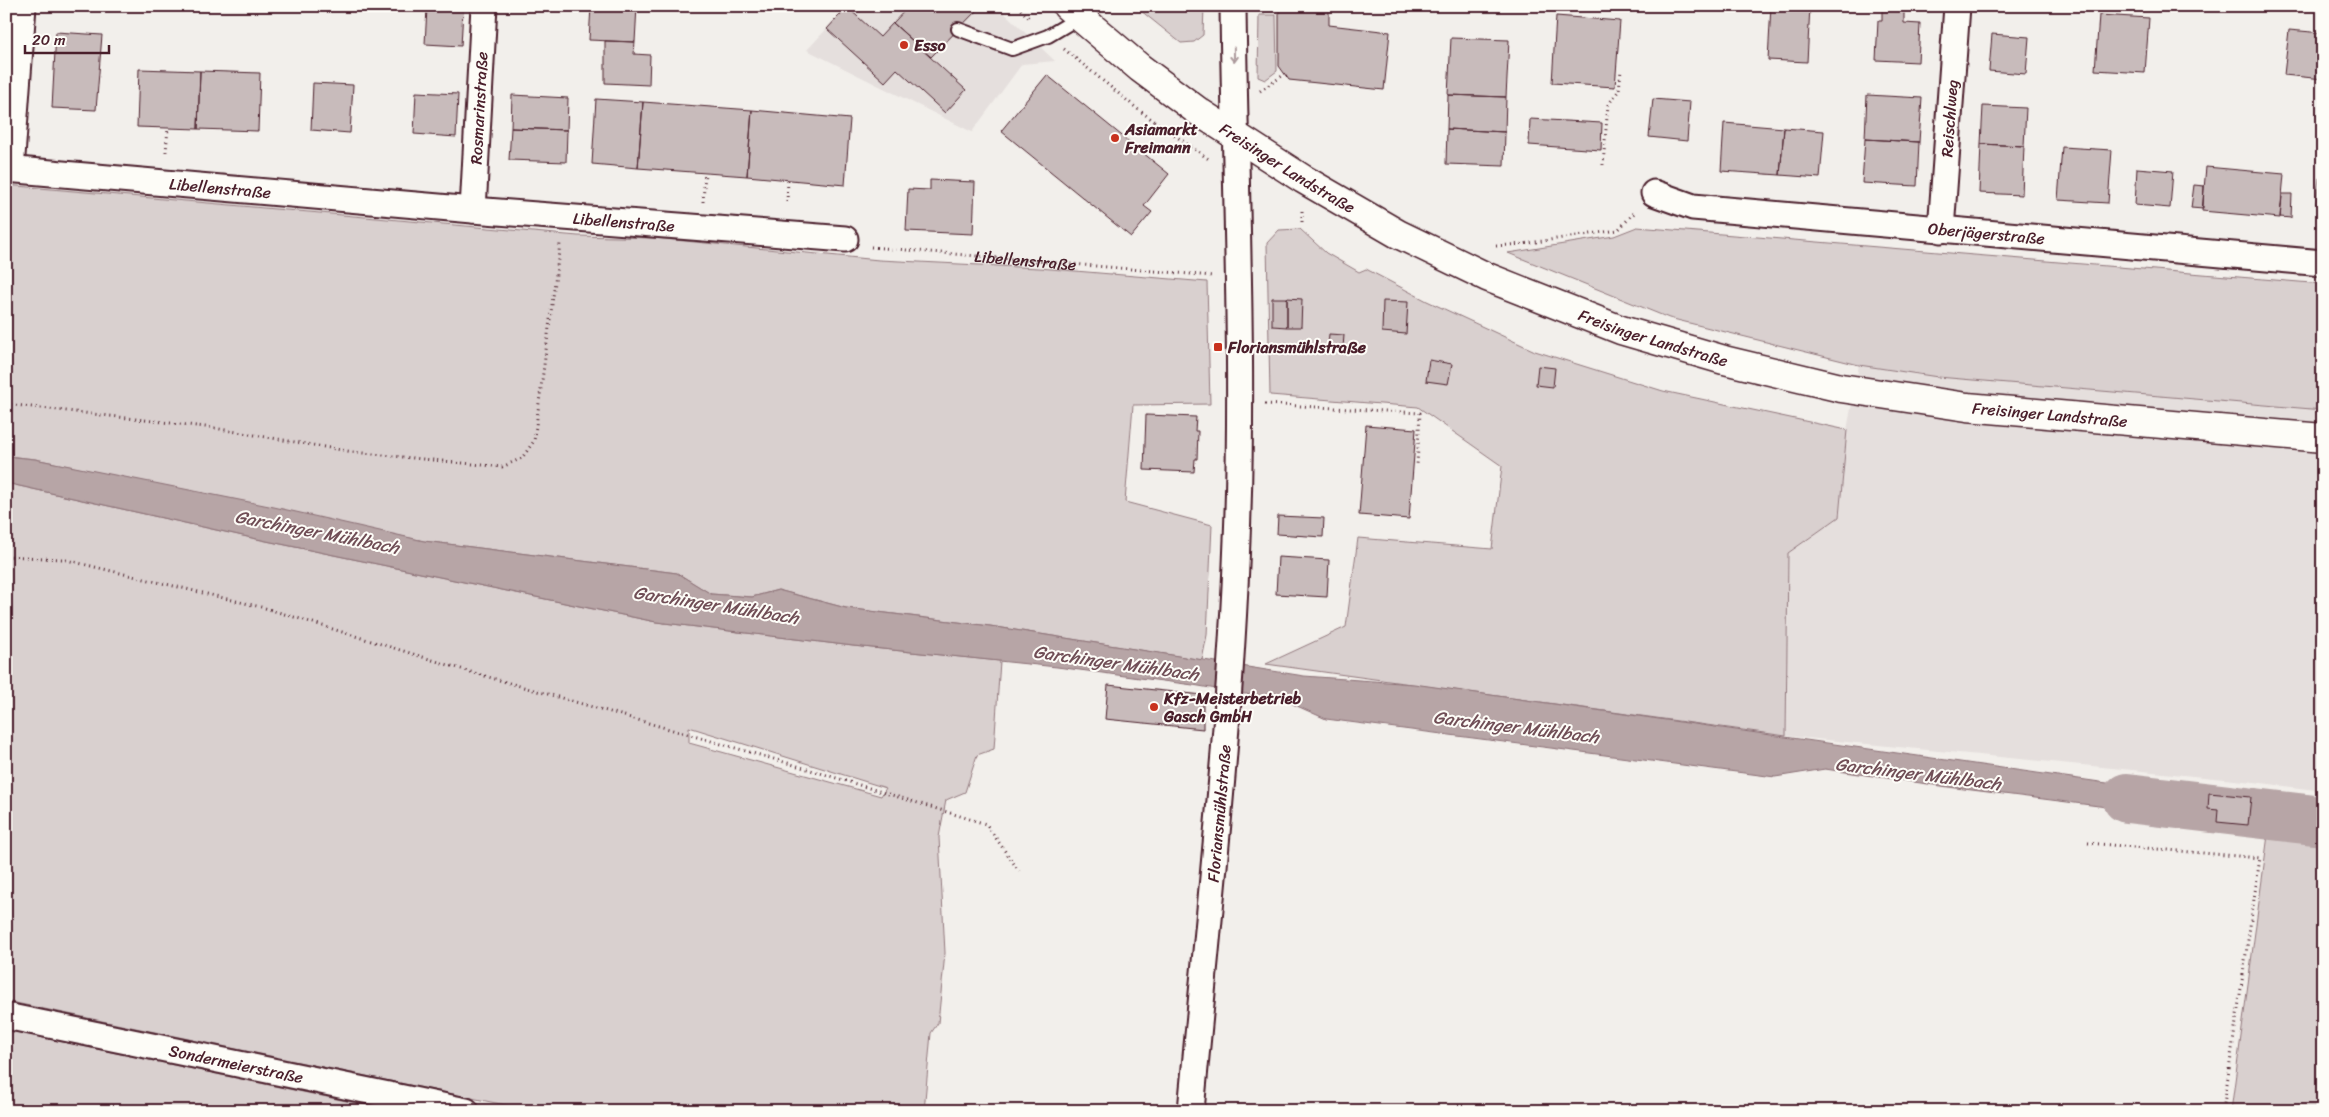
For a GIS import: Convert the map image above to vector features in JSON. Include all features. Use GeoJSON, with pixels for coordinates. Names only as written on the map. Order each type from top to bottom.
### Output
{"type":"FeatureCollection","features":[{"type":"Feature","properties":{"kind":"main road","name":"Freisinger Landstraße"},"geometry":{"type":"LineString","coordinates":[[1074,12],[1140,68],[1236,136],[1398,234],[1487,277],[1621,330],[1724,360],[1841,388],[1967,407],[2323,438]]}},
{"type":"Feature","properties":{"kind":"street"},"geometry":{"type":"LineString","coordinates":[[8,169],[23,6]]}},
{"type":"Feature","properties":{"kind":"street","name":"Rosmarinstraße"},"geometry":{"type":"LineString","coordinates":[[473,210],[484,6]]}},
{"type":"Feature","properties":{"kind":"street","name":"Floriansmühlstraße"},"geometry":{"type":"LineString","coordinates":[[1191,1111],[1227,712],[1237,538],[1239,278],[1234,6]]}},
{"type":"Feature","properties":{"kind":"street","name":"Reischlweg"},"geometry":{"type":"LineString","coordinates":[[1942,230],[1957,6]]}},
{"type":"Feature","properties":{"kind":"street","name":"Libellenstraße"},"geometry":{"type":"LineString","coordinates":[[8,169],[473,210],[845,239]]}},
{"type":"Feature","properties":{"kind":"street","name":"Oberjägerstraße"},"geometry":{"type":"LineString","coordinates":[[1654,193],[1693,207],[2323,263]]}},
{"type":"Feature","properties":{"kind":"street","name":"Sondermeierstraße"},"geometry":{"type":"LineString","coordinates":[[6,1016],[466,1111]]}},
{"type":"Feature","properties":{"kind":"lane"},"geometry":{"type":"LineString","coordinates":[[958,29],[1012,49],[1048,36],[1074,12]]}},
{"type":"Feature","properties":{"kind":"path"},"geometry":{"type":"LineString","coordinates":[[1017,6],[1048,36],[1140,111],[1236,179]]}},
{"type":"Feature","properties":{"kind":"path"},"geometry":{"type":"LineString","coordinates":[[1603,165],[1608,105],[1619,90],[1621,70]]}},
{"type":"Feature","properties":{"kind":"path"},"geometry":{"type":"LineString","coordinates":[[1252,97],[1285,74]]}},
{"type":"Feature","properties":{"kind":"path"},"geometry":{"type":"LineString","coordinates":[[166,152],[168,128]]}},
{"type":"Feature","properties":{"kind":"path"},"geometry":{"type":"LineString","coordinates":[[702,207],[705,173]]}},
{"type":"Feature","properties":{"kind":"path"},"geometry":{"type":"LineString","coordinates":[[787,202],[788,180]]}},
{"type":"Feature","properties":{"kind":"path"},"geometry":{"type":"LineString","coordinates":[[1496,246],[1618,230],[1654,193]]}},
{"type":"Feature","properties":{"kind":"path"},"geometry":{"type":"LineString","coordinates":[[6,404],[214,428],[353,452],[502,468],[522,458],[534,441],[559,262],[563,217]]}},
{"type":"Feature","properties":{"kind":"path","name":"Libellenstraße"},"geometry":{"type":"LineString","coordinates":[[845,239],[855,246],[1239,278]]}},
{"type":"Feature","properties":{"kind":"path"},"geometry":{"type":"LineString","coordinates":[[1269,404],[1420,412],[1417,465]]}},
{"type":"Feature","properties":{"kind":"path"},"geometry":{"type":"LineString","coordinates":[[6,556],[62,559],[265,608],[471,672],[791,764],[986,824],[1020,871]]}},
{"type":"Feature","properties":{"kind":"path"},"geometry":{"type":"LineString","coordinates":[[2088,843],[2260,858],[2223,1111]]}},
{"type":"Feature","properties":{"kind":"shaded area"},"geometry":{"type":"Polygon","coordinates":[[[848,6],[997,6],[1055,61],[1022,64],[972,132],[807,50],[848,6]]]}},
{"type":"Feature","properties":{"kind":"shaded area"},"geometry":{"type":"Polygon","coordinates":[[[1135,6],[1204,6],[1203,35],[1194,42],[1181,43],[1135,6]]]}},
{"type":"Feature","properties":{"kind":"shaded area"},"geometry":{"type":"Polygon","coordinates":[[[1259,15],[1276,15],[1277,71],[1265,80],[1258,77],[1259,15]]]}},
{"type":"Feature","properties":{"kind":"shaded area"},"geometry":{"type":"Polygon","coordinates":[[[6,185],[578,236],[654,238],[879,260],[1039,268],[1207,282],[1210,404],[1133,405],[1125,502],[1212,525],[1207,635],[1202,660],[990,626],[846,608],[778,590],[752,597],[711,594],[677,573],[424,541],[35,459],[6,456],[6,185]]]}},
{"type":"Feature","properties":{"kind":"shaded area"},"geometry":{"type":"Polygon","coordinates":[[[1637,227],[2323,284],[2323,410],[1938,377],[1859,365],[1669,318],[1508,253],[1614,236],[1637,227]]]}},
{"type":"Feature","properties":{"kind":"shaded area"},"geometry":{"type":"Polygon","coordinates":[[[1300,229],[1326,253],[1359,272],[1366,269],[1427,301],[1535,351],[1663,391],[1847,430],[1839,517],[1788,553],[1786,736],[1266,664],[1346,627],[1358,538],[1492,549],[1502,466],[1418,407],[1270,395],[1267,243],[1279,230],[1300,229]]]}},
{"type":"Feature","properties":{"kind":"shaded area"},"geometry":{"type":"Polygon","coordinates":[[[1859,365],[1938,377],[2323,410],[2323,791],[2254,782],[1786,736],[1788,553],[1839,517],[1847,430],[1859,365]]]}},
{"type":"Feature","properties":{"kind":"shaded area"},"geometry":{"type":"Polygon","coordinates":[[[6,483],[252,538],[656,622],[853,646],[1000,661],[994,749],[977,755],[965,792],[946,800],[939,837],[945,953],[938,1023],[931,1033],[924,1111],[534,1111],[6,1001],[6,483]],[[689,727],[689,743],[881,796],[886,788],[689,727]]]}},
{"type":"Feature","properties":{"kind":"shaded area"},"geometry":{"type":"Polygon","coordinates":[[[2268,835],[2323,842],[2323,1111],[2231,1111],[2268,835]]]}},
{"type":"Feature","properties":{"kind":"shaded area"},"geometry":{"type":"Polygon","coordinates":[[[6,1030],[394,1111],[6,1111],[6,1030]]]}},
{"type":"Feature","properties":{"kind":"water"},"geometry":{"type":"Polygon","coordinates":[[[6,456],[35,459],[274,507],[424,541],[677,573],[711,594],[752,597],[778,590],[846,608],[990,626],[1304,676],[1414,684],[2114,784],[2197,788],[2194,818],[1948,787],[1825,769],[1775,777],[1326,719],[1286,701],[1193,685],[1057,667],[853,646],[656,622],[252,538],[6,483],[6,456]]]}},
{"type":"Feature","properties":{"kind":"water"},"geometry":{"type":"Polygon","coordinates":[[[2259,797],[2323,804],[2323,836],[2258,825],[2259,797]]]}},
{"type":"Feature","properties":{"kind":"building"},"geometry":{"type":"Polygon","coordinates":[[[591,6],[637,6],[635,42],[589,40],[591,6]]]}},
{"type":"Feature","properties":{"kind":"building"},"geometry":{"type":"Polygon","coordinates":[[[909,6],[981,6],[931,57],[893,23],[909,6]]]}},
{"type":"Feature","properties":{"kind":"building"},"geometry":{"type":"Polygon","coordinates":[[[1279,6],[1329,6],[1329,25],[1390,32],[1384,90],[1289,80],[1279,66],[1279,6]]]}},
{"type":"Feature","properties":{"kind":"building"},"geometry":{"type":"Polygon","coordinates":[[[1771,6],[1810,6],[1807,62],[1768,60],[1771,6]]]}},
{"type":"Feature","properties":{"kind":"building"},"geometry":{"type":"Polygon","coordinates":[[[847,7],[880,37],[893,23],[966,90],[945,113],[897,69],[885,82],[827,29],[847,7]]]}},
{"type":"Feature","properties":{"kind":"building"},"geometry":{"type":"Polygon","coordinates":[[[427,8],[463,10],[461,46],[425,44],[427,8]]]}},
{"type":"Feature","properties":{"kind":"building"},"geometry":{"type":"Polygon","coordinates":[[[1882,10],[1904,11],[1904,23],[1920,24],[1918,62],[1876,60],[1878,21],[1882,21],[1882,10]]]}},
{"type":"Feature","properties":{"kind":"building"},"geometry":{"type":"Polygon","coordinates":[[[2099,15],[2149,18],[2145,73],[2095,70],[2099,15]]]}},
{"type":"Feature","properties":{"kind":"building"},"geometry":{"type":"Polygon","coordinates":[[[1556,16],[1620,21],[1615,87],[1552,83],[1556,16]]]}},
{"type":"Feature","properties":{"kind":"building"},"geometry":{"type":"Polygon","coordinates":[[[2289,30],[2323,33],[2323,79],[2284,75],[2289,30]]]}},
{"type":"Feature","properties":{"kind":"building"},"geometry":{"type":"Polygon","coordinates":[[[56,32],[102,35],[96,110],[52,108],[56,32]]]}},
{"type":"Feature","properties":{"kind":"building"},"geometry":{"type":"Polygon","coordinates":[[[1992,34],[2029,37],[2026,74],[1989,71],[1992,34]]]}},
{"type":"Feature","properties":{"kind":"building"},"geometry":{"type":"Polygon","coordinates":[[[1451,38],[1509,40],[1506,97],[1448,95],[1451,38]]]}},
{"type":"Feature","properties":{"kind":"building"},"geometry":{"type":"Polygon","coordinates":[[[605,41],[635,42],[634,54],[650,55],[649,85],[605,83],[605,41]]]}},
{"type":"Feature","properties":{"kind":"building"},"geometry":{"type":"Polygon","coordinates":[[[139,69],[200,71],[198,129],[137,127],[139,69]]]}},
{"type":"Feature","properties":{"kind":"building"},"geometry":{"type":"Polygon","coordinates":[[[200,71],[260,73],[258,131],[198,129],[200,71]]]}},
{"type":"Feature","properties":{"kind":"building"},"geometry":{"type":"Polygon","coordinates":[[[1047,75],[1169,174],[1144,206],[1152,212],[1131,237],[1001,131],[1047,75]]]}},
{"type":"Feature","properties":{"kind":"building"},"geometry":{"type":"Polygon","coordinates":[[[313,83],[353,85],[350,133],[311,130],[313,83]]]}},
{"type":"Feature","properties":{"kind":"building"},"geometry":{"type":"Polygon","coordinates":[[[416,92],[458,94],[456,137],[414,134],[416,92]]]}},
{"type":"Feature","properties":{"kind":"building"},"geometry":{"type":"Polygon","coordinates":[[[512,95],[568,98],[567,130],[511,128],[512,95]]]}},
{"type":"Feature","properties":{"kind":"building"},"geometry":{"type":"Polygon","coordinates":[[[1448,95],[1506,97],[1505,132],[1447,129],[1448,95]]]}},
{"type":"Feature","properties":{"kind":"building"},"geometry":{"type":"Polygon","coordinates":[[[1867,95],[1922,98],[1919,142],[1865,139],[1867,95]]]}},
{"type":"Feature","properties":{"kind":"building"},"geometry":{"type":"Polygon","coordinates":[[[596,99],[643,102],[638,168],[592,164],[596,99]]]}},
{"type":"Feature","properties":{"kind":"building"},"geometry":{"type":"Polygon","coordinates":[[[1653,99],[1690,102],[1687,141],[1649,137],[1653,99]]]}},
{"type":"Feature","properties":{"kind":"building"},"geometry":{"type":"Polygon","coordinates":[[[643,102],[752,110],[747,176],[638,168],[643,102]]]}},
{"type":"Feature","properties":{"kind":"building"},"geometry":{"type":"Polygon","coordinates":[[[1983,106],[2026,108],[2024,146],[1981,144],[1983,106]]]}},
{"type":"Feature","properties":{"kind":"building"},"geometry":{"type":"Polygon","coordinates":[[[752,110],[850,119],[845,185],[747,176],[752,110]]]}},
{"type":"Feature","properties":{"kind":"building"},"geometry":{"type":"Polygon","coordinates":[[[1530,119],[1602,123],[1601,150],[1529,145],[1530,119]]]}},
{"type":"Feature","properties":{"kind":"building"},"geometry":{"type":"Polygon","coordinates":[[[1724,123],[1784,128],[1780,175],[1721,171],[1724,123]]]}},
{"type":"Feature","properties":{"kind":"building"},"geometry":{"type":"Polygon","coordinates":[[[511,128],[567,130],[566,162],[509,160],[511,128]]]}},
{"type":"Feature","properties":{"kind":"building"},"geometry":{"type":"Polygon","coordinates":[[[1784,128],[1824,131],[1820,178],[1780,175],[1784,128]]]}},
{"type":"Feature","properties":{"kind":"building"},"geometry":{"type":"Polygon","coordinates":[[[1447,129],[1505,132],[1504,166],[1446,164],[1447,129]]]}},
{"type":"Feature","properties":{"kind":"building"},"geometry":{"type":"Polygon","coordinates":[[[1865,139],[1919,142],[1917,186],[1862,183],[1865,139]]]}},
{"type":"Feature","properties":{"kind":"building"},"geometry":{"type":"Polygon","coordinates":[[[1981,144],[2024,146],[2022,195],[1979,193],[1981,144]]]}},
{"type":"Feature","properties":{"kind":"building"},"geometry":{"type":"Polygon","coordinates":[[[2062,147],[2112,150],[2108,203],[2058,200],[2062,147]]]}},
{"type":"Feature","properties":{"kind":"building"},"geometry":{"type":"Polygon","coordinates":[[[2206,167],[2284,174],[2280,218],[2202,211],[2206,167]]]}},
{"type":"Feature","properties":{"kind":"building"},"geometry":{"type":"Polygon","coordinates":[[[2137,168],[2173,171],[2170,208],[2135,205],[2137,168]]]}},
{"type":"Feature","properties":{"kind":"building"},"geometry":{"type":"Polygon","coordinates":[[[2319,178],[2323,178],[2323,205],[2316,204],[2319,178]]]}},
{"type":"Feature","properties":{"kind":"building"},"geometry":{"type":"Polygon","coordinates":[[[930,180],[975,182],[973,234],[906,231],[908,189],[930,190],[930,180]]]}},
{"type":"Feature","properties":{"kind":"building"},"geometry":{"type":"Polygon","coordinates":[[[2194,185],[2204,186],[2203,209],[2191,208],[2194,185]]]}},
{"type":"Feature","properties":{"kind":"building"},"geometry":{"type":"Polygon","coordinates":[[[2282,194],[2292,194],[2291,218],[2280,217],[2282,194]]]}},
{"type":"Feature","properties":{"kind":"building"},"geometry":{"type":"Polygon","coordinates":[[[1272,298],[1287,298],[1287,327],[1272,326],[1272,298]]]}},
{"type":"Feature","properties":{"kind":"building"},"geometry":{"type":"Polygon","coordinates":[[[1287,298],[1302,299],[1301,327],[1287,327],[1287,298]]]}},
{"type":"Feature","properties":{"kind":"building"},"geometry":{"type":"Polygon","coordinates":[[[1383,301],[1408,302],[1406,334],[1382,332],[1383,301]]]}},
{"type":"Feature","properties":{"kind":"building"},"geometry":{"type":"Polygon","coordinates":[[[1329,334],[1344,335],[1343,348],[1328,347],[1329,334]]]}},
{"type":"Feature","properties":{"kind":"building"},"geometry":{"type":"Polygon","coordinates":[[[1429,360],[1452,364],[1448,384],[1426,381],[1429,360]]]}},
{"type":"Feature","properties":{"kind":"building"},"geometry":{"type":"Polygon","coordinates":[[[1538,366],[1555,368],[1553,387],[1536,385],[1538,366]]]}},
{"type":"Feature","properties":{"kind":"building"},"geometry":{"type":"Polygon","coordinates":[[[1146,415],[1196,417],[1195,431],[1198,431],[1197,459],[1195,459],[1194,472],[1144,470],[1146,415]]]}},
{"type":"Feature","properties":{"kind":"building"},"geometry":{"type":"Polygon","coordinates":[[[1366,425],[1416,429],[1409,519],[1359,515],[1366,425]]]}},
{"type":"Feature","properties":{"kind":"building"},"geometry":{"type":"Polygon","coordinates":[[[1278,516],[1324,518],[1323,537],[1277,534],[1278,516]]]}},
{"type":"Feature","properties":{"kind":"building"},"geometry":{"type":"Polygon","coordinates":[[[1278,557],[1329,560],[1327,597],[1276,594],[1278,557]]]}},
{"type":"Feature","properties":{"kind":"building","name":"Kfz-Meisterbetrieb Gasch GmbH"},"geometry":{"type":"Polygon","coordinates":[[[1108,685],[1203,695],[1203,729],[1105,719],[1108,685]]]}},
{"type":"Feature","properties":{"kind":"building"},"geometry":{"type":"Polygon","coordinates":[[[2209,793],[2251,797],[2248,825],[2217,822],[2218,810],[2208,809],[2209,793]]]}},
{"type":"Feature","properties":{"kind":"waterway","name":"Garchinger Mühlbach"},"geometry":{"type":"LineString","coordinates":[[2127,798],[2323,821]]}},
{"type":"Feature","properties":{"kind":"place","name":"Esso"},"geometry":{"type":"Point","coordinates":[904,45]}},
{"type":"Feature","properties":{"kind":"place","name":"Asiamarkt Freimann"},"geometry":{"type":"Point","coordinates":[1115,138]}},
{"type":"Feature","properties":{"kind":"place","name":"Floriansmühlstraße"},"geometry":{"type":"Point","coordinates":[1218,347]}},
{"type":"Feature","properties":{"kind":"place","name":"Kfz-Meisterbetrieb Gasch GmbH"},"geometry":{"type":"Point","coordinates":[1154,707]}}]}
